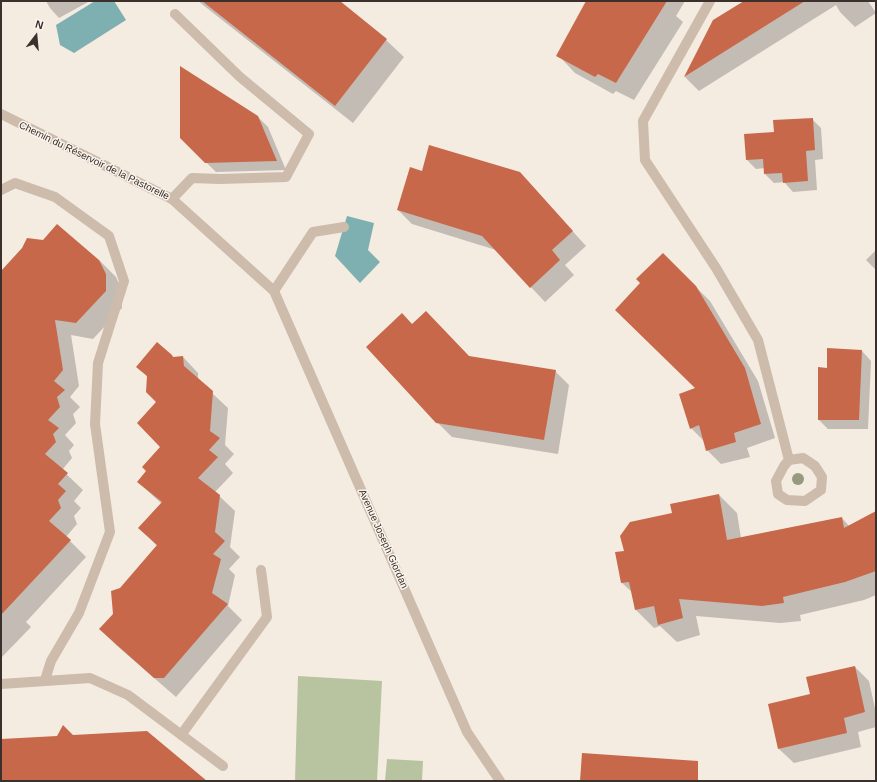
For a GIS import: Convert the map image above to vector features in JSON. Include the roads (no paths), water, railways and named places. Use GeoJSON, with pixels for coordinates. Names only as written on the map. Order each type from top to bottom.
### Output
{"type":"FeatureCollection","features":[{"type":"Feature","properties":{"kind":"street"},"geometry":{"type":"LineString","coordinates":[[710,1],[643,121],[644,160],[716,268],[758,340],[789,460]]}},
{"type":"Feature","properties":{"kind":"street"},"geometry":{"type":"LineString","coordinates":[[172,199],[192,178],[220,179],[286,177],[309,134],[240,77],[175,14]]}},
{"type":"Feature","properties":{"kind":"street","name":"Chemin du Réservoir de la Pastorelle"},"geometry":{"type":"LineString","coordinates":[[1,114],[172,199],[274,291]]}},
{"type":"Feature","properties":{"kind":"street"},"geometry":{"type":"LineString","coordinates":[[1,190],[15,183],[55,197],[110,236],[124,281],[98,363],[95,424],[110,532],[79,613],[51,661],[45,680]]}},
{"type":"Feature","properties":{"kind":"street"},"geometry":{"type":"LineString","coordinates":[[274,291],[313,232],[344,227]]}},
{"type":"Feature","properties":{"kind":"street","name":"Avenue Joseph Giordan"},"geometry":{"type":"LineString","coordinates":[[274,291],[467,732],[500,781]]}},
{"type":"Feature","properties":{"kind":"street"},"geometry":{"type":"LineString","coordinates":[[803,458],[816,466],[822,477],[821,490],[805,500],[787,500],[778,494],[776,481],[789,460],[803,458]]}},
{"type":"Feature","properties":{"kind":"street"},"geometry":{"type":"LineString","coordinates":[[181,735],[267,617],[261,570]]}},
{"type":"Feature","properties":{"kind":"street"},"geometry":{"type":"LineString","coordinates":[[1,684],[90,678],[128,695],[222,766]]}},
{"type":"Feature","properties":{"kind":"water"},"geometry":{"type":"Polygon","coordinates":[[[95,1],[114,1],[126,20],[74,53],[60,45],[56,25],[95,1]]]}},
{"type":"Feature","properties":{"kind":"water"},"geometry":{"type":"Polygon","coordinates":[[[347,216],[374,223],[368,250],[380,262],[360,283],[335,256],[347,216]]]}}]}
